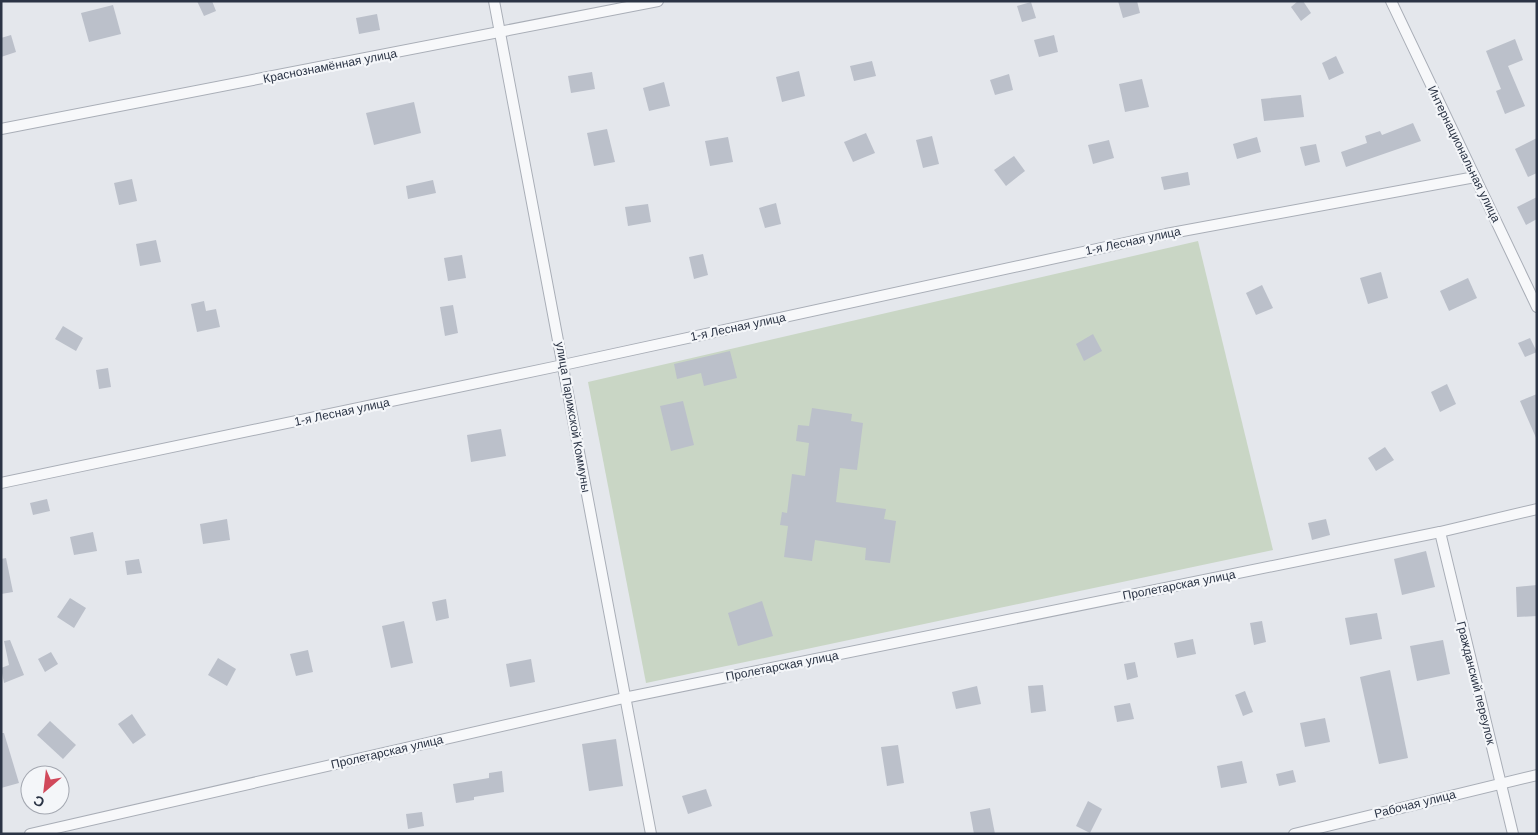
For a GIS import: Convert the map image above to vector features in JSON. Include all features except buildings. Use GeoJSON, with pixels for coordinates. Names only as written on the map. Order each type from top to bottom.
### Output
{"type":"FeatureCollection","features":[{"type":"Feature","properties":{"kind":"street","name":"улица Парижской Коммуны"},"geometry":{"type":"LineString","coordinates":[[494,1],[502,33],[624,698],[651,834]]}},
{"type":"Feature","properties":{"kind":"street","name":"Краснознамённая улица"},"geometry":{"type":"LineString","coordinates":[[1,129],[502,33],[658,1]]}},
{"type":"Feature","properties":{"kind":"street","name":"Интернациональная улица"},"geometry":{"type":"LineString","coordinates":[[1391,1],[1537,307]]}},
{"type":"Feature","properties":{"kind":"street","name":"1-я Лесная улица"},"geometry":{"type":"LineString","coordinates":[[1,483],[563,365],[1166,234],[1475,177]]}},
{"type":"Feature","properties":{"kind":"street","name":"Пролетарская улица"},"geometry":{"type":"LineString","coordinates":[[30,834],[624,698],[1440,532],[1537,508]]}},
{"type":"Feature","properties":{"kind":"street","name":"Гражданский переулок"},"geometry":{"type":"LineString","coordinates":[[1440,532],[1513,834]]}},
{"type":"Feature","properties":{"kind":"street","name":"Рабочая улица"},"geometry":{"type":"LineString","coordinates":[[1294,834],[1537,775]]}},
{"type":"Feature","properties":{"kind":"green space"},"geometry":{"type":"Polygon","coordinates":[[[1198,241],[1273,550],[646,683],[588,382],[1198,241]]]}}]}
